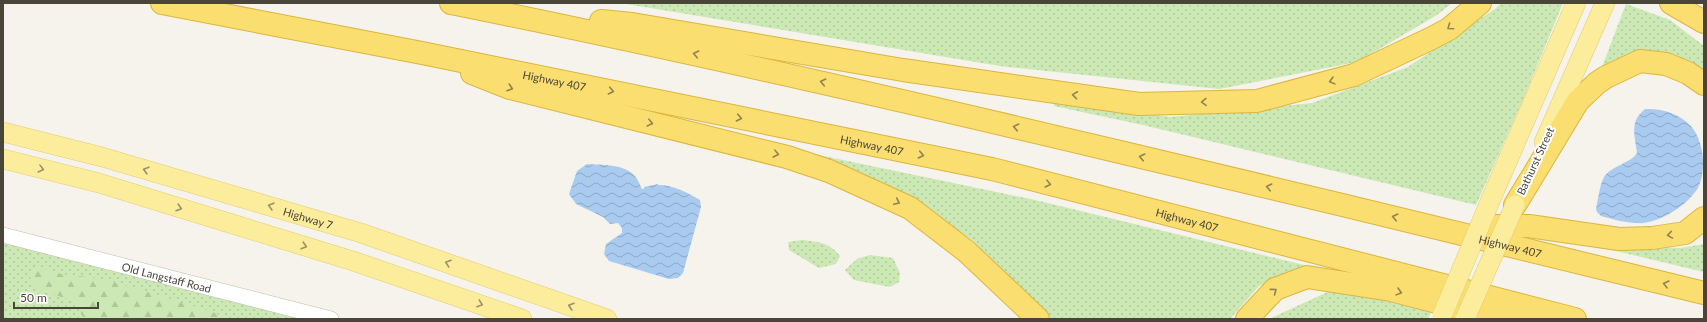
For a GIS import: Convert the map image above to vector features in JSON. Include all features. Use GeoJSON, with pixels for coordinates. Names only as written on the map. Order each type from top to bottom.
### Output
{"type":"FeatureCollection","features":[{"type":"Feature","properties":{"kind":"highway","name":"Highway 407"},"geometry":{"type":"LineString","coordinates":[[162,3],[422,53],[992,169],[1566,317]]}},
{"type":"Feature","properties":{"kind":"highway","name":"Highway 407"},"geometry":{"type":"LineString","coordinates":[[451,3],[861,90],[1433,226],[1704,293]]}},
{"type":"Feature","properties":{"kind":"highway"},"geometry":{"type":"LineString","coordinates":[[485,10],[632,24],[903,70],[1139,104],[1257,101],[1354,75],[1449,29],[1480,3]]}},
{"type":"Feature","properties":{"kind":"highway"},"geometry":{"type":"LineString","coordinates":[[1672,3],[1704,22]]}},
{"type":"Feature","properties":{"kind":"highway"},"geometry":{"type":"LineString","coordinates":[[422,53],[510,88],[787,157],[829,171],[910,208],[966,251],[1038,319]]}},
{"type":"Feature","properties":{"kind":"highway"},"geometry":{"type":"LineString","coordinates":[[1515,205],[1578,101],[1597,83],[1606,77],[1640,61],[1666,64],[1688,73],[1704,84]]}},
{"type":"Feature","properties":{"kind":"highway"},"geometry":{"type":"LineString","coordinates":[[1433,226],[1529,226],[1626,239],[1652,238],[1685,233],[1704,218]]}},
{"type":"Feature","properties":{"kind":"highway"},"geometry":{"type":"LineString","coordinates":[[1247,319],[1275,289],[1307,277],[1391,290],[1502,319],[1566,317]]}},
{"type":"Feature","properties":{"kind":"main road"},"geometry":{"type":"LineString","coordinates":[[1441,318],[1576,3]]}},
{"type":"Feature","properties":{"kind":"main road","name":"Bathurst Street"},"geometry":{"type":"LineString","coordinates":[[1465,319],[1605,3]]}},
{"type":"Feature","properties":{"kind":"main road","name":"Highway 7"},"geometry":{"type":"LineString","coordinates":[[3,132],[102,156],[361,233],[608,319]]}},
{"type":"Feature","properties":{"kind":"main road"},"geometry":{"type":"LineString","coordinates":[[3,159],[98,183],[353,261],[522,319]]}},
{"type":"Feature","properties":{"kind":"street","name":"Old Langstaff Road"},"geometry":{"type":"LineString","coordinates":[[3,235],[331,319]]}},
{"type":"Feature","properties":{"kind":"green space"},"geometry":{"type":"Polygon","coordinates":[[[620,3],[1452,3],[1437,15],[1357,62],[1219,89],[1000,66],[620,3]]]}},
{"type":"Feature","properties":{"kind":"green space"},"geometry":{"type":"Polygon","coordinates":[[[1501,3],[1563,3],[1523,100],[1476,205],[1143,125],[1054,106],[1054,101],[1170,117],[1312,103],[1408,67],[1495,9],[1501,3]]]}},
{"type":"Feature","properties":{"kind":"green space"},"geometry":{"type":"Polygon","coordinates":[[[1626,4],[1670,20],[1704,46],[1704,77],[1689,65],[1600,72],[1626,4]]]}},
{"type":"Feature","properties":{"kind":"green space"},"geometry":{"type":"Polygon","coordinates":[[[785,148],[1035,200],[1329,271],[1285,276],[1259,286],[1230,319],[1051,319],[971,239],[892,189],[785,148]]]}},
{"type":"Feature","properties":{"kind":"green space"},"geometry":{"type":"Polygon","coordinates":[[[802,240],[813,241],[832,248],[840,256],[836,264],[819,268],[789,250],[788,242],[802,240]]]}},
{"type":"Feature","properties":{"kind":"green space"},"geometry":{"type":"Polygon","coordinates":[[[3,243],[334,319],[3,319],[3,243]]]}},
{"type":"Feature","properties":{"kind":"green space"},"geometry":{"type":"Polygon","coordinates":[[[1704,244],[1704,272],[1591,245],[1681,248],[1704,244]]]}},
{"type":"Feature","properties":{"kind":"green space"},"geometry":{"type":"Polygon","coordinates":[[[870,255],[893,258],[900,273],[899,282],[890,287],[854,280],[845,270],[857,259],[870,255]]]}},
{"type":"Feature","properties":{"kind":"green space"},"geometry":{"type":"Polygon","coordinates":[[[36,266],[61,274],[104,279],[210,311],[228,319],[84,319],[74,301],[37,289],[29,281],[36,266]]]}},
{"type":"Feature","properties":{"kind":"green space"},"geometry":{"type":"Polygon","coordinates":[[[1332,290],[1433,308],[1428,319],[1269,319],[1332,290]]]}},
{"type":"Feature","properties":{"kind":"water"},"geometry":{"type":"Polygon","coordinates":[[[1645,109],[1663,110],[1675,114],[1690,125],[1695,131],[1703,155],[1703,173],[1701,181],[1698,188],[1689,199],[1662,218],[1645,223],[1632,223],[1601,216],[1596,209],[1600,188],[1604,177],[1611,170],[1637,153],[1634,129],[1637,119],[1645,109]]]}},
{"type":"Feature","properties":{"kind":"water"},"geometry":{"type":"Polygon","coordinates":[[[587,164],[618,167],[629,171],[638,180],[642,189],[644,189],[644,187],[658,184],[664,185],[690,194],[700,200],[701,207],[683,273],[678,278],[669,279],[609,261],[604,254],[606,244],[622,233],[622,228],[618,223],[610,224],[603,217],[576,204],[569,194],[577,171],[587,164]]]}}]}
